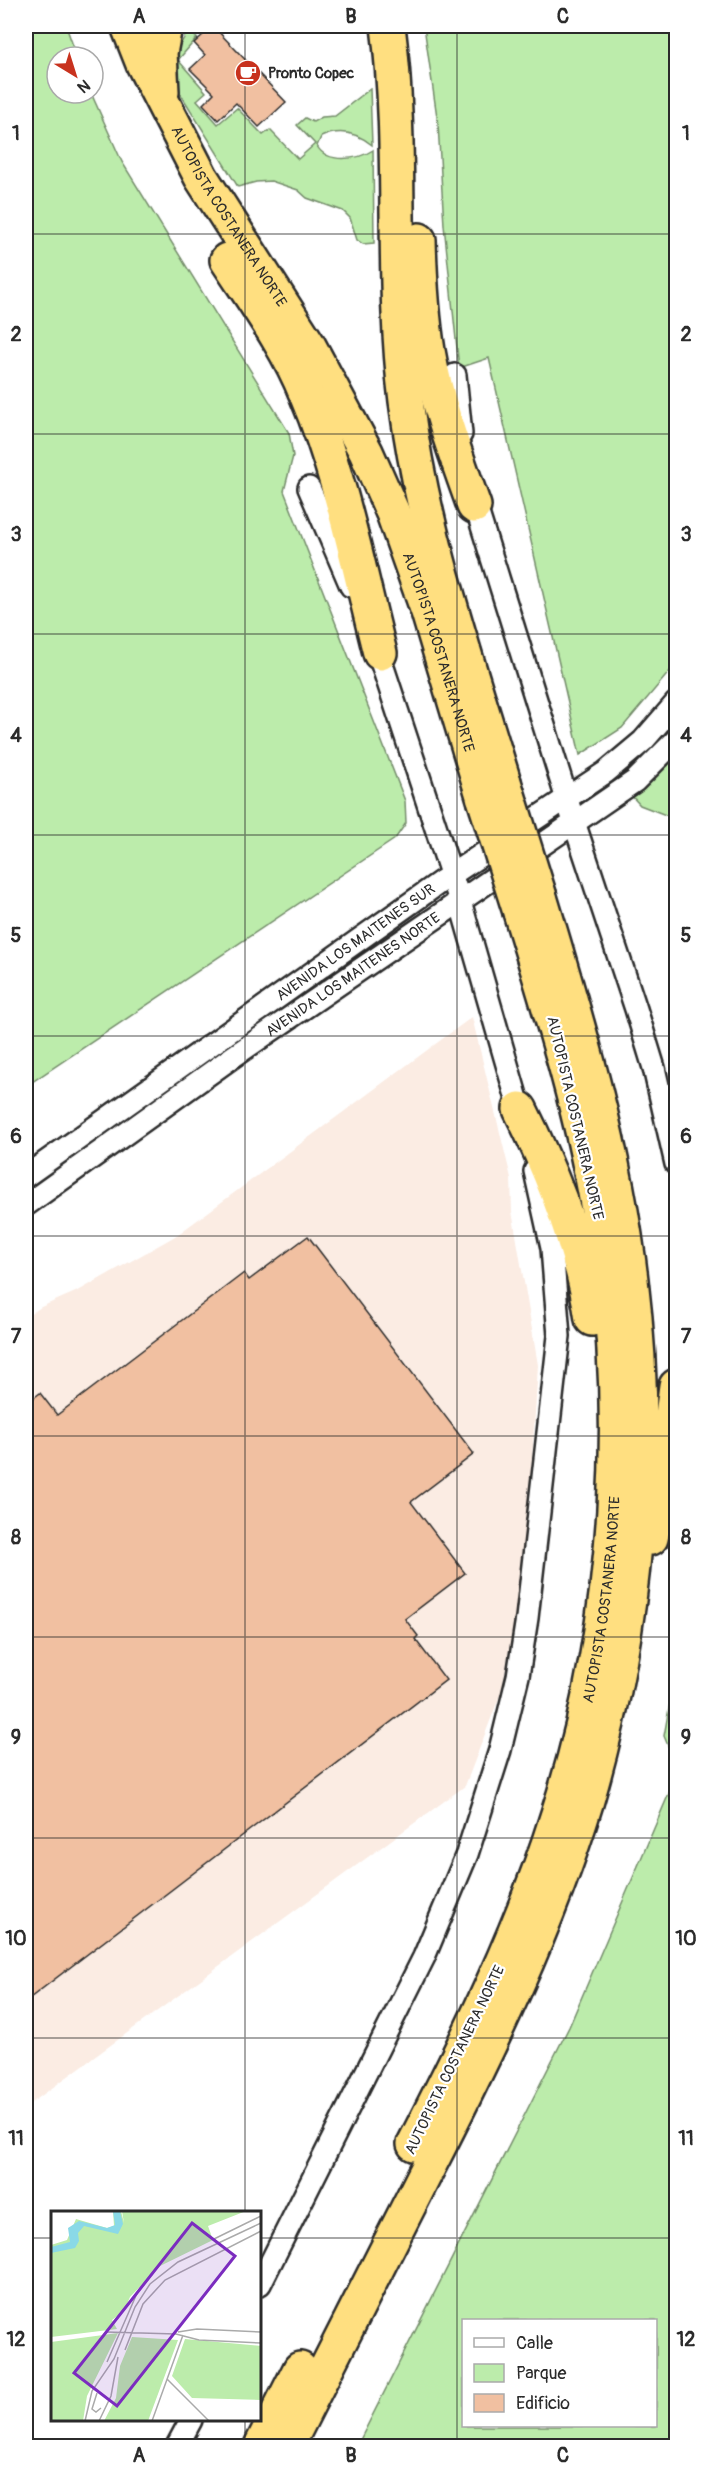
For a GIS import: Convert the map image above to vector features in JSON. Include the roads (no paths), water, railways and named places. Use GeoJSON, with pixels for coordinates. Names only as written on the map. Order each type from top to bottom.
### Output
{"type":"FeatureCollection","features":[{"type":"Feature","properties":{"kind":"highway","name":"AUTOPISTA COSTANERA NORTE"},"geometry":{"type":"LineString","coordinates":[[128,26],[164,107],[206,184],[314,354],[366,452],[393,513],[494,790],[530,905],[596,1094],[618,1191],[631,1280],[638,1367],[639,1470],[634,1554],[624,1632],[605,1727],[588,1794],[554,1896],[532,1951],[476,2074],[287,2446]]}},
{"type":"Feature","properties":{"kind":"highway"},"geometry":{"type":"LineString","coordinates":[[164,107],[159,71],[165,26]]}},
{"type":"Feature","properties":{"kind":"highway"},"geometry":{"type":"LineString","coordinates":[[371,26],[393,64]]}},
{"type":"Feature","properties":{"kind":"highway","name":"AUTOPISTA COSTANERA NORTE"},"geometry":{"type":"LineString","coordinates":[[388,26],[396,114],[400,339],[415,461],[433,545],[494,790]]}},
{"type":"Feature","properties":{"kind":"highway"},"geometry":{"type":"LineString","coordinates":[[395,26],[408,95],[415,164],[421,290],[429,352],[444,416],[474,507]]}},
{"type":"Feature","properties":{"kind":"highway"},"geometry":{"type":"LineString","coordinates":[[143,64],[160,122],[193,203],[278,340],[306,393],[337,486],[380,653]]}},
{"type":"Feature","properties":{"kind":"highway","name":"AUTOPISTA COSTANERA NORTE"},"geometry":{"type":"LineString","coordinates":[[261,2446],[469,2035],[532,1887],[558,1813],[584,1714],[603,1612],[612,1538],[616,1402],[610,1299],[602,1234],[585,1146],[560,1048],[530,905]]}},
{"type":"Feature","properties":{"kind":"highway"},"geometry":{"type":"LineString","coordinates":[[520,1109],[561,1200],[585,1280],[602,1377],[607,1491],[612,1538]]}},
{"type":"Feature","properties":{"kind":"highway"},"geometry":{"type":"LineString","coordinates":[[624,1632],[651,1540],[662,1490],[676,1386]]}},
{"type":"Feature","properties":{"kind":"street"},"geometry":{"type":"LineString","coordinates":[[455,375],[459,422],[474,507],[651,1058],[676,1164]]}},
{"type":"Feature","properties":{"kind":"street"},"geometry":{"type":"LineString","coordinates":[[261,2282],[407,1994],[446,1906],[489,1790],[518,1676],[536,1551],[559,1336],[552,1248],[520,1109],[460,901],[380,653],[309,488]]}},
{"type":"Feature","properties":{"kind":"street","name":"AVENIDA LOS MAITENES SUR"},"geometry":{"type":"LineString","coordinates":[[26,1176],[451,875],[626,757],[676,703]]}},
{"type":"Feature","properties":{"kind":"street","name":"AVENIDA LOS MAITENES NORTE"},"geometry":{"type":"LineString","coordinates":[[26,1205],[234,1056],[635,781],[676,740]]}},
{"type":"Feature","properties":{"kind":"street"},"geometry":{"type":"LineString","coordinates":[[221,1037],[234,1056]]}},
{"type":"Feature","properties":{"kind":"street"},"geometry":{"type":"LineString","coordinates":[[177,2446],[190,2421]]}},
{"type":"Feature","properties":{"kind":"place","name":"Pronto Copec"},"geometry":{"type":"Point","coordinates":[248,73]}}]}
